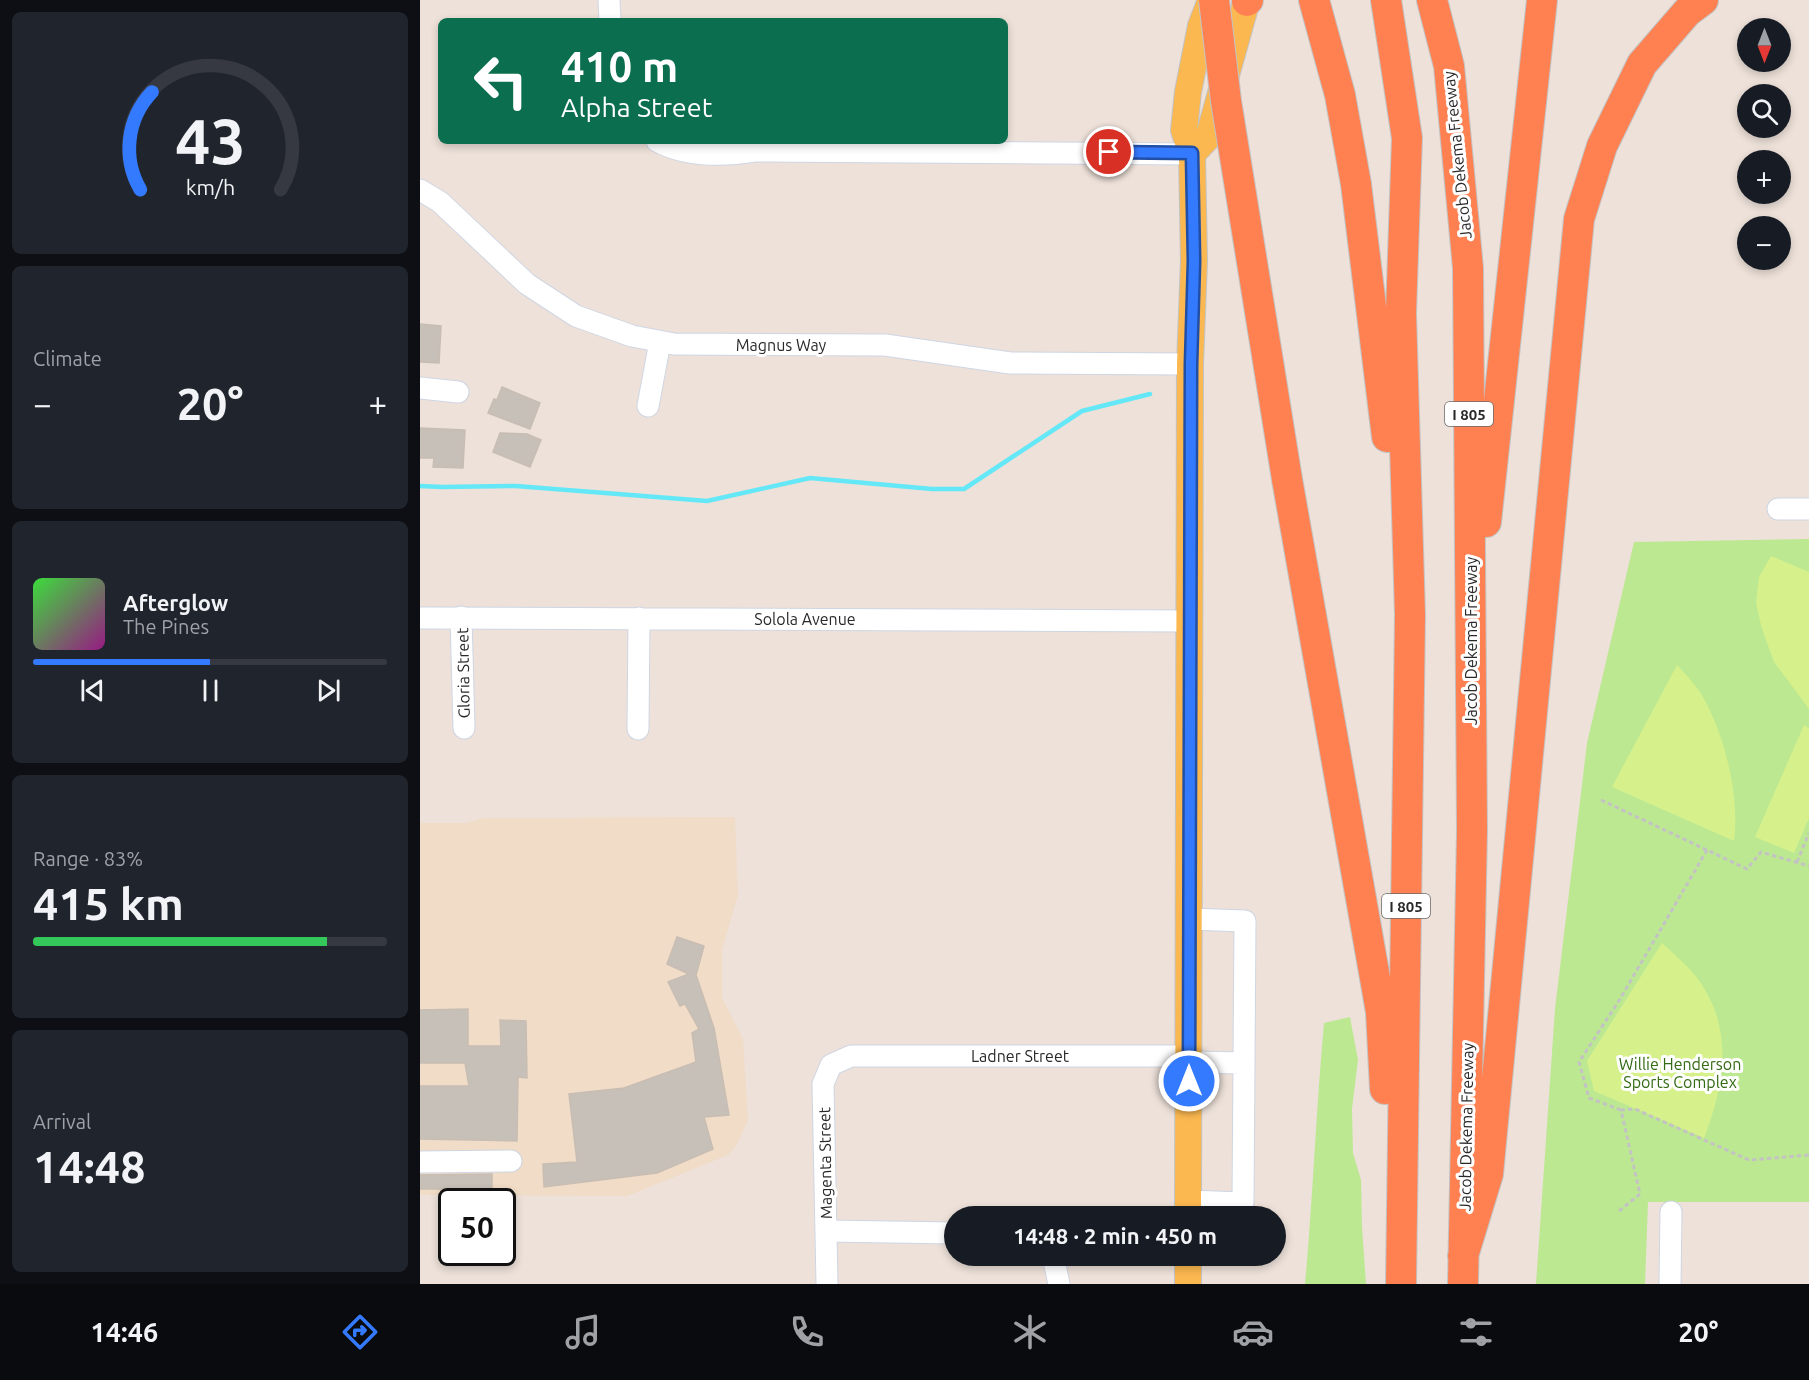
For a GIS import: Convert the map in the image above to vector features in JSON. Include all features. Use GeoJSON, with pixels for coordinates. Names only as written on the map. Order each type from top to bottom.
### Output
{"type":"FeatureCollection","features":[{"type":"Feature","properties":{"kind":"highway"},"geometry":{"type":"LineString","coordinates":[[1212,0],[1287,479],[1381,1012],[1395,1284]]}},
{"type":"Feature","properties":{"kind":"highway"},"geometry":{"type":"LineString","coordinates":[[1306,0],[1318,14],[1340,95],[1356,184],[1410,615]]}},
{"type":"Feature","properties":{"kind":"highway","name":"I 805"},"geometry":{"type":"LineString","coordinates":[[1386,0],[1407,138],[1401,313],[1410,615],[1401,1284]]}},
{"type":"Feature","properties":{"kind":"highway","name":"Jacob Dekema Freeway"},"geometry":{"type":"LineString","coordinates":[[1432,0],[1449,66],[1468,268],[1472,831],[1463,1270]]}},
{"type":"Feature","properties":{"kind":"highway"},"geometry":{"type":"LineString","coordinates":[[1472,831],[1485,535],[1542,0]]}},
{"type":"Feature","properties":{"kind":"highway"},"geometry":{"type":"LineString","coordinates":[[1463,1270],[1488,1174],[1579,219],[1602,146],[1642,64],[1687,12],[1703,0]]}},
{"type":"Feature","properties":{"kind":"main road"},"geometry":{"type":"LineString","coordinates":[[1188,1206],[1191,364],[1194,261],[1192,153],[1184,130],[1188,92],[1201,26],[1212,0]]}},
{"type":"Feature","properties":{"kind":"main road"},"geometry":{"type":"LineString","coordinates":[[1192,153],[1209,136],[1248,0]]}},
{"type":"Feature","properties":{"kind":"main road"},"geometry":{"type":"LineString","coordinates":[[1188,1266],[1188,1284]]}},
{"type":"Feature","properties":{"kind":"street"},"geometry":{"type":"LineString","coordinates":[[609,0],[610,18]]}},
{"type":"Feature","properties":{"kind":"street"},"geometry":{"type":"LineString","coordinates":[[663,144],[688,152],[734,153],[768,151],[1192,153]]}},
{"type":"Feature","properties":{"kind":"street","name":"Magnus Way"},"geometry":{"type":"LineString","coordinates":[[420,190],[440,202],[527,284],[587,321],[632,336],[674,344],[885,345],[1010,363],[1191,364]]}},
{"type":"Feature","properties":{"kind":"street"},"geometry":{"type":"LineString","coordinates":[[648,406],[660,342]]}},
{"type":"Feature","properties":{"kind":"street"},"geometry":{"type":"LineString","coordinates":[[420,388],[458,392]]}},
{"type":"Feature","properties":{"kind":"street"},"geometry":{"type":"LineString","coordinates":[[1778,509],[1809,509]]}},
{"type":"Feature","properties":{"kind":"street","name":"Gloria Street"},"geometry":{"type":"LineString","coordinates":[[461,617],[464,728]]}},
{"type":"Feature","properties":{"kind":"street","name":"Solola Avenue"},"geometry":{"type":"LineString","coordinates":[[420,618],[1191,621]]}},
{"type":"Feature","properties":{"kind":"street"},"geometry":{"type":"LineString","coordinates":[[638,729],[639,618]]}},
{"type":"Feature","properties":{"kind":"street"},"geometry":{"type":"LineString","coordinates":[[1189,919],[1245,921],[1243,1203],[1216,1206]]}},
{"type":"Feature","properties":{"kind":"street","name":"Ladner Street"},"geometry":{"type":"LineString","coordinates":[[851,1056],[1189,1059],[1244,1063]]}},
{"type":"Feature","properties":{"kind":"street","name":"Magenta Street"},"geometry":{"type":"LineString","coordinates":[[827,1284],[823,1084],[831,1065],[851,1056]]}},
{"type":"Feature","properties":{"kind":"street"},"geometry":{"type":"LineString","coordinates":[[420,1162],[512,1161]]}},
{"type":"Feature","properties":{"kind":"street"},"geometry":{"type":"LineString","coordinates":[[1670,1284],[1671,1212]]}},
{"type":"Feature","properties":{"kind":"street"},"geometry":{"type":"LineString","coordinates":[[827,1232],[944,1233]]}},
{"type":"Feature","properties":{"kind":"street"},"geometry":{"type":"LineString","coordinates":[[1055,1266],[1059,1284]]}},
{"type":"Feature","properties":{"kind":"path"},"geometry":{"type":"LineString","coordinates":[[1601,800],[1747,869],[1761,852],[1809,866]]}},
{"type":"Feature","properties":{"kind":"path"},"geometry":{"type":"LineString","coordinates":[[1797,862],[1809,833]]}},
{"type":"Feature","properties":{"kind":"path"},"geometry":{"type":"LineString","coordinates":[[1707,850],[1620,999],[1579,1062],[1589,1098],[1621,1110],[1635,1109],[1749,1160],[1809,1155]]}},
{"type":"Feature","properties":{"kind":"path"},"geometry":{"type":"LineString","coordinates":[[1619,1211],[1640,1194],[1621,1110]]}},
{"type":"Feature","properties":{"kind":"shaded area"},"geometry":{"type":"Polygon","coordinates":[[[735,817],[738,895],[722,950],[722,998],[743,1039],[748,1121],[736,1146],[728,1155],[627,1196],[516,1195],[516,1188],[438,1188],[438,1195],[420,1195],[420,823],[466,823],[484,818],[735,817]]]}},
{"type":"Feature","properties":{"kind":"green space","name":"Willie Henderson Sports Complex"},"geometry":{"type":"Polygon","coordinates":[[[1809,539],[1809,1202],[1648,1202],[1645,1284],[1536,1284],[1555,1009],[1587,743],[1634,542],[1809,539]]]}},
{"type":"Feature","properties":{"kind":"green space"},"geometry":{"type":"Polygon","coordinates":[[[1771,556],[1809,572],[1809,709],[1774,662],[1762,629],[1756,603],[1759,577],[1771,556]]]}},
{"type":"Feature","properties":{"kind":"green space"},"geometry":{"type":"Polygon","coordinates":[[[1677,665],[1703,697],[1724,748],[1733,786],[1734,841],[1612,787],[1677,665]]]}},
{"type":"Feature","properties":{"kind":"green space"},"geometry":{"type":"Polygon","coordinates":[[[1804,725],[1809,728],[1809,818],[1794,853],[1755,837],[1804,725]]]}},
{"type":"Feature","properties":{"kind":"green space"},"geometry":{"type":"Polygon","coordinates":[[[1662,943],[1698,979],[1717,1017],[1721,1037],[1721,1077],[1704,1138],[1594,1091],[1587,1061],[1662,943]]]}},
{"type":"Feature","properties":{"kind":"green space"},"geometry":{"type":"Polygon","coordinates":[[[1350,1017],[1358,1060],[1352,1109],[1353,1153],[1361,1180],[1366,1284],[1305,1284],[1324,1023],[1350,1017]]]}},
{"type":"Feature","properties":{"kind":"building"},"geometry":{"type":"Polygon","coordinates":[[[420,324],[441,326],[439,363],[420,362],[420,324]]]}},
{"type":"Feature","properties":{"kind":"building"},"geometry":{"type":"Polygon","coordinates":[[[502,387],[540,403],[530,429],[488,413],[502,387]]]}},
{"type":"Feature","properties":{"kind":"building"},"geometry":{"type":"Polygon","coordinates":[[[420,428],[465,430],[463,468],[433,467],[434,458],[420,458],[420,428]]]}},
{"type":"Feature","properties":{"kind":"building"},"geometry":{"type":"Polygon","coordinates":[[[500,433],[527,434],[541,440],[530,467],[493,452],[500,433]]]}},
{"type":"Feature","properties":{"kind":"building"},"geometry":{"type":"Polygon","coordinates":[[[677,937],[704,946],[696,975],[714,1028],[729,1115],[704,1117],[713,1149],[657,1173],[544,1187],[543,1164],[577,1162],[569,1094],[624,1088],[696,1062],[692,1033],[699,1029],[685,1004],[680,1006],[668,982],[689,974],[667,964],[677,937]]]}},
{"type":"Feature","properties":{"kind":"building"},"geometry":{"type":"Polygon","coordinates":[[[468,1009],[468,1046],[501,1046],[500,1020],[526,1021],[527,1078],[518,1077],[517,1141],[420,1139],[420,1086],[469,1086],[465,1063],[420,1063],[420,1010],[468,1009]]]}},
{"type":"Feature","properties":{"kind":"building"},"geometry":{"type":"Polygon","coordinates":[[[492,1174],[492,1188],[420,1189],[420,1175],[492,1174]]]}},
{"type":"Feature","properties":{"kind":"waterway"},"geometry":{"type":"LineString","coordinates":[[420,486],[516,486],[707,501],[810,478],[932,489],[964,489],[1082,411],[1150,394]]}},
{"type":"Feature","properties":{"kind":"route"},"geometry":{"type":"LineString","coordinates":[[1109,152],[1192,153],[1194,261],[1191,364],[1189,1081]]}}]}
